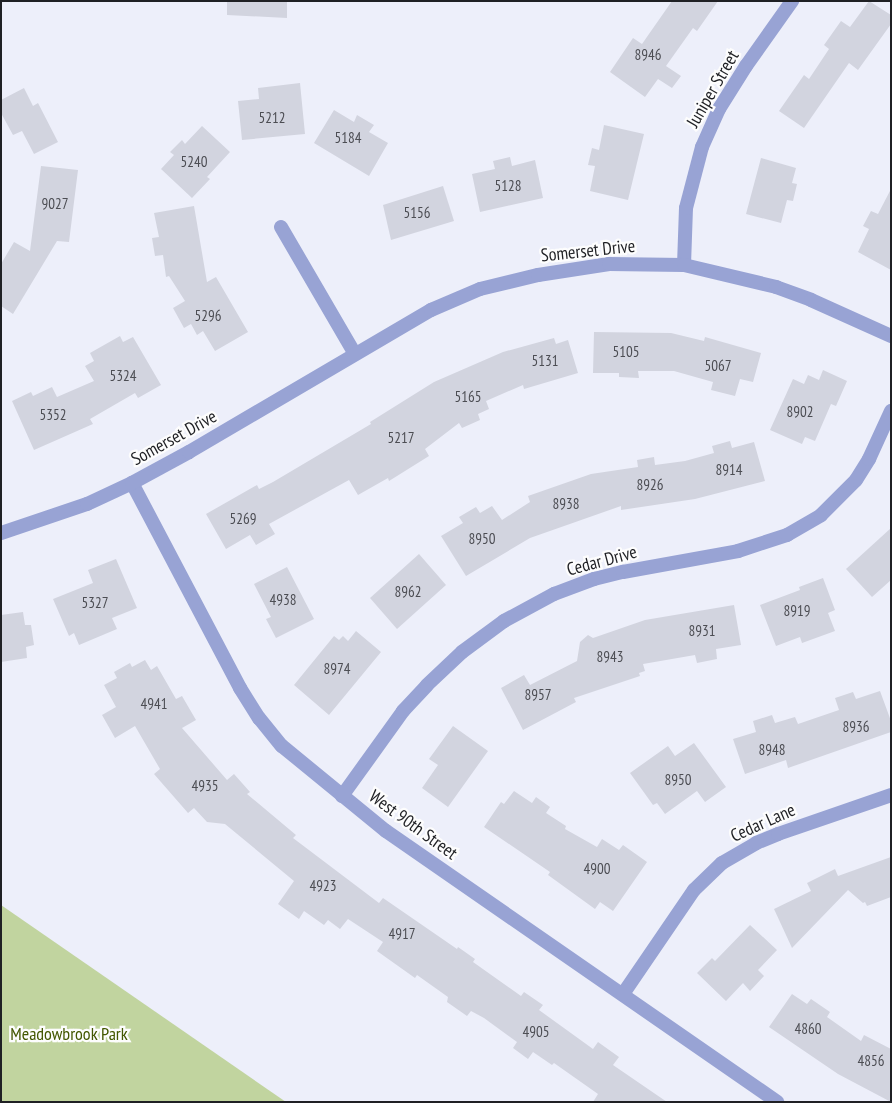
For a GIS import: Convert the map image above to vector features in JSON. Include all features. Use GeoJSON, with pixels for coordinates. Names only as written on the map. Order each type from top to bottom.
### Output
{"type":"FeatureCollection","features":[{"type":"Feature","properties":{"kind":"street","name":"Juniper Street"},"geometry":{"type":"LineString","coordinates":[[684,265],[686,208],[702,147],[724,102],[792,1]]}},
{"type":"Feature","properties":{"kind":"street"},"geometry":{"type":"LineString","coordinates":[[281,227],[355,354]]}},
{"type":"Feature","properties":{"kind":"street","name":"Somerset Drive"},"geometry":{"type":"LineString","coordinates":[[1,533],[87,504],[132,482],[188,452],[431,310],[480,290],[538,275],[609,264],[684,265],[776,288],[811,300],[891,336]]}},
{"type":"Feature","properties":{"kind":"street","name":"Cedar Drive"},"geometry":{"type":"LineString","coordinates":[[342,796],[403,712],[427,685],[462,652],[504,621],[554,594],[594,579],[738,551],[787,535],[821,515],[856,480],[869,459],[891,411]]}},
{"type":"Feature","properties":{"kind":"street","name":"West 90th Street"},"geometry":{"type":"LineString","coordinates":[[132,482],[235,680],[259,718],[282,746],[386,831],[777,1102]]}},
{"type":"Feature","properties":{"kind":"street","name":"Cedar Lane"},"geometry":{"type":"LineString","coordinates":[[623,994],[694,890],[722,864],[756,843],[778,834],[891,795]]}},
{"type":"Feature","properties":{"kind":"green space","name":"Meadowbrook Park"},"geometry":{"type":"Polygon","coordinates":[[[1,905],[286,1102],[1,1102],[1,905]]]}},
{"type":"Feature","properties":{"kind":"building"},"geometry":{"type":"Polygon","coordinates":[[[227,1],[287,1],[287,18],[227,15],[227,1]]]}},
{"type":"Feature","properties":{"kind":"building"},"geometry":{"type":"Polygon","coordinates":[[[672,1],[718,1],[697,31],[693,28],[666,66],[681,76],[672,88],[658,79],[645,97],[610,72],[633,38],[642,44],[672,1]]]}},
{"type":"Feature","properties":{"kind":"building"},"geometry":{"type":"Polygon","coordinates":[[[869,1],[891,15],[891,24],[858,70],[849,63],[804,128],[779,111],[804,75],[809,79],[829,49],[824,45],[841,21],[850,27],[869,1]]]}},
{"type":"Feature","properties":{"kind":"building"},"geometry":{"type":"Polygon","coordinates":[[[300,83],[305,134],[242,140],[238,101],[259,99],[258,88],[300,83]]]}},
{"type":"Feature","properties":{"kind":"building"},"geometry":{"type":"Polygon","coordinates":[[[24,88],[33,106],[38,103],[58,142],[34,154],[22,131],[13,135],[1,113],[1,100],[24,88]]]}},
{"type":"Feature","properties":{"kind":"building"},"geometry":{"type":"Polygon","coordinates":[[[334,110],[354,122],[357,115],[374,125],[369,132],[388,143],[369,176],[314,143],[334,110]]]}},
{"type":"Feature","properties":{"kind":"building"},"geometry":{"type":"Polygon","coordinates":[[[604,125],[644,134],[628,200],[590,191],[595,166],[588,165],[592,148],[599,150],[604,125]]]}},
{"type":"Feature","properties":{"kind":"building"},"geometry":{"type":"Polygon","coordinates":[[[202,126],[230,152],[207,177],[210,179],[192,198],[161,169],[174,155],[170,152],[182,140],[185,144],[202,126]]]}},
{"type":"Feature","properties":{"kind":"building"},"geometry":{"type":"Polygon","coordinates":[[[510,157],[512,166],[535,160],[543,198],[480,212],[472,174],[495,169],[493,161],[510,157]]]}},
{"type":"Feature","properties":{"kind":"building"},"geometry":{"type":"Polygon","coordinates":[[[761,158],[796,168],[792,183],[797,184],[793,201],[787,200],[781,223],[746,214],[761,158]]]}},
{"type":"Feature","properties":{"kind":"building"},"geometry":{"type":"Polygon","coordinates":[[[41,166],[78,170],[69,242],[57,241],[13,314],[1,306],[1,264],[14,242],[30,251],[41,166]]]}},
{"type":"Feature","properties":{"kind":"building"},"geometry":{"type":"Polygon","coordinates":[[[443,186],[454,221],[391,240],[383,205],[443,186]]]}},
{"type":"Feature","properties":{"kind":"building"},"geometry":{"type":"Polygon","coordinates":[[[891,189],[891,270],[858,252],[869,229],[863,226],[871,211],[878,214],[891,189]]]}},
{"type":"Feature","properties":{"kind":"building"},"geometry":{"type":"Polygon","coordinates":[[[194,206],[207,282],[216,277],[248,332],[215,351],[203,331],[197,335],[191,324],[184,328],[173,308],[185,301],[169,276],[166,277],[163,255],[155,256],[152,238],[159,237],[154,213],[194,206]]]}},
{"type":"Feature","properties":{"kind":"building"},"geometry":{"type":"Polygon","coordinates":[[[594,332],[671,333],[704,341],[705,337],[761,353],[753,382],[740,379],[735,396],[711,390],[713,382],[674,371],[638,371],[639,378],[619,377],[619,373],[593,373],[594,332]]]}},
{"type":"Feature","properties":{"kind":"building"},"geometry":{"type":"Polygon","coordinates":[[[120,336],[123,342],[133,337],[161,385],[138,398],[135,393],[90,419],[93,424],[34,450],[12,401],[31,392],[33,396],[52,387],[57,397],[94,381],[85,366],[94,361],[90,353],[120,336]]]}},
{"type":"Feature","properties":{"kind":"building"},"geometry":{"type":"Polygon","coordinates":[[[554,338],[556,344],[568,340],[578,373],[524,389],[523,385],[486,401],[489,409],[478,414],[480,420],[462,428],[459,423],[425,449],[429,456],[389,481],[388,478],[358,495],[349,480],[269,524],[275,534],[256,545],[250,535],[226,549],[206,514],[257,485],[259,489],[273,482],[371,424],[370,422],[434,382],[503,352],[554,338]]]}},
{"type":"Feature","properties":{"kind":"building"},"geometry":{"type":"Polygon","coordinates":[[[823,370],[847,381],[836,406],[831,404],[815,441],[805,437],[802,444],[770,430],[793,379],[804,384],[808,375],[819,380],[823,370]]]}},
{"type":"Feature","properties":{"kind":"building"},"geometry":{"type":"Polygon","coordinates":[[[730,441],[732,448],[754,442],[765,481],[695,499],[621,510],[621,506],[530,538],[466,576],[441,536],[463,523],[459,517],[476,507],[480,513],[492,506],[502,520],[530,502],[528,496],[591,474],[638,467],[637,460],[654,457],[655,465],[685,461],[714,453],[712,446],[730,441]]]}},
{"type":"Feature","properties":{"kind":"building"},"geometry":{"type":"Polygon","coordinates":[[[891,528],[891,580],[872,597],[846,569],[891,528]]]}},
{"type":"Feature","properties":{"kind":"building"},"geometry":{"type":"Polygon","coordinates":[[[419,554],[446,585],[397,629],[370,598],[419,554]]]}},
{"type":"Feature","properties":{"kind":"building"},"geometry":{"type":"Polygon","coordinates":[[[116,559],[137,608],[112,618],[117,629],[79,645],[74,633],[69,636],[53,599],[93,583],[88,570],[116,559]]]}},
{"type":"Feature","properties":{"kind":"building"},"geometry":{"type":"Polygon","coordinates":[[[287,567],[314,619],[276,638],[266,619],[271,617],[254,584],[287,567]]]}},
{"type":"Feature","properties":{"kind":"building"},"geometry":{"type":"Polygon","coordinates":[[[823,578],[835,610],[828,613],[835,631],[802,643],[800,637],[776,646],[760,605],[800,590],[799,587],[823,578]]]}},
{"type":"Feature","properties":{"kind":"building"},"geometry":{"type":"Polygon","coordinates":[[[734,605],[741,645],[716,649],[717,659],[697,663],[695,655],[643,664],[645,671],[639,673],[640,676],[574,698],[576,702],[523,730],[501,688],[524,675],[530,685],[577,661],[580,642],[588,635],[593,638],[645,620],[734,605]]]}},
{"type":"Feature","properties":{"kind":"building"},"geometry":{"type":"Polygon","coordinates":[[[23,612],[25,625],[31,625],[34,645],[26,647],[27,658],[1,662],[1,615],[23,612]]]}},
{"type":"Feature","properties":{"kind":"building"},"geometry":{"type":"Polygon","coordinates":[[[356,631],[381,652],[329,715],[294,685],[334,636],[339,640],[343,636],[348,641],[356,631]]]}},
{"type":"Feature","properties":{"kind":"building"},"geometry":{"type":"Polygon","coordinates":[[[145,660],[151,670],[157,666],[176,699],[182,696],[196,720],[182,728],[227,780],[234,774],[250,792],[247,794],[296,835],[293,838],[379,903],[383,898],[457,949],[458,947],[475,959],[473,962],[521,996],[524,992],[543,1005],[539,1010],[593,1049],[598,1042],[619,1057],[613,1065],[667,1102],[593,1102],[598,1094],[554,1063],[552,1065],[533,1052],[528,1059],[513,1048],[517,1042],[484,1018],[471,1011],[467,1016],[447,1002],[448,997],[417,975],[415,978],[377,951],[383,942],[348,919],[340,929],[328,920],[324,925],[304,911],[299,919],[278,904],[294,881],[225,824],[207,822],[194,808],[188,813],[154,774],[160,769],[135,726],[115,738],[102,715],[116,707],[104,685],[117,678],[114,672],[130,663],[132,667],[145,660]]]}},
{"type":"Feature","properties":{"kind":"building"},"geometry":{"type":"Polygon","coordinates":[[[880,691],[891,721],[891,732],[788,768],[786,760],[745,774],[733,739],[756,732],[753,721],[772,715],[775,723],[795,717],[798,724],[839,710],[835,698],[853,692],[856,699],[880,691]]]}},
{"type":"Feature","properties":{"kind":"building"},"geometry":{"type":"Polygon","coordinates":[[[453,726],[488,751],[448,807],[422,788],[438,765],[429,759],[453,726]]]}},
{"type":"Feature","properties":{"kind":"building"},"geometry":{"type":"Polygon","coordinates":[[[694,743],[726,787],[705,802],[697,791],[665,814],[657,803],[653,805],[630,773],[668,746],[675,756],[694,743]]]}},
{"type":"Feature","properties":{"kind":"building"},"geometry":{"type":"Polygon","coordinates":[[[514,791],[532,803],[536,797],[550,807],[546,813],[566,826],[565,829],[597,847],[602,839],[619,850],[623,845],[647,862],[613,911],[600,902],[595,909],[548,875],[550,872],[484,827],[501,802],[504,804],[514,791]]]}},
{"type":"Feature","properties":{"kind":"building"},"geometry":{"type":"Polygon","coordinates":[[[891,857],[891,897],[867,906],[865,902],[863,903],[848,890],[792,948],[774,909],[811,891],[807,883],[835,869],[838,876],[891,857]]]}},
{"type":"Feature","properties":{"kind":"building"},"geometry":{"type":"Polygon","coordinates":[[[750,925],[777,950],[758,970],[764,976],[750,991],[743,983],[726,1001],[697,973],[712,958],[715,961],[750,925]]]}},
{"type":"Feature","properties":{"kind":"building"},"geometry":{"type":"Polygon","coordinates":[[[792,994],[807,1004],[811,999],[830,1012],[827,1017],[861,1041],[864,1035],[891,1049],[891,1102],[838,1074],[769,1027],[792,994]]]}}]}
